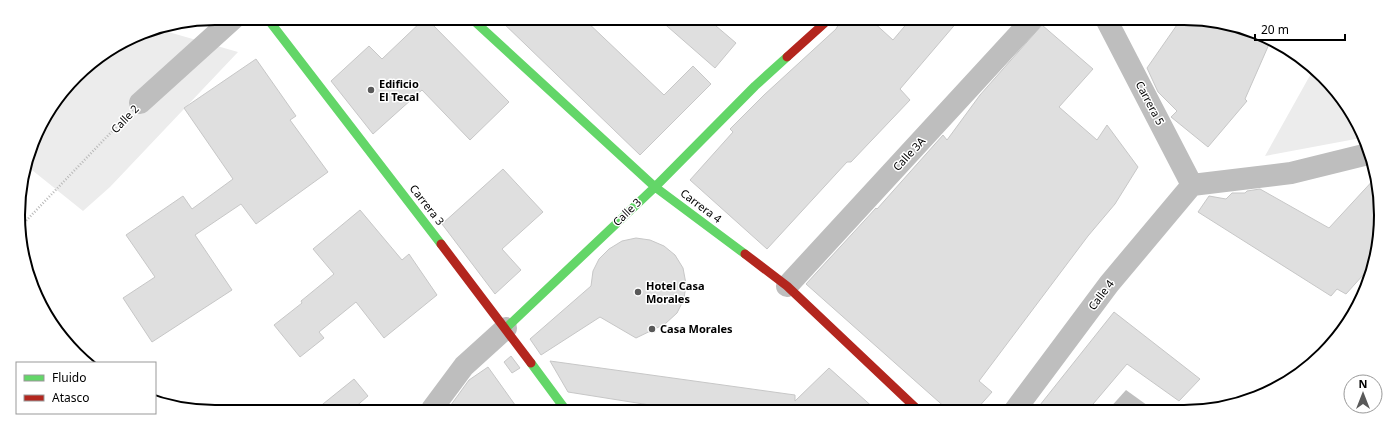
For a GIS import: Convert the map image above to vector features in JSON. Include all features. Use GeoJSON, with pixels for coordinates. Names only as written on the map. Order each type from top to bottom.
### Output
{"type":"FeatureCollection","features":[{"type":"Feature","properties":{"kind":"street","name":"Calle 2"},"geometry":{"type":"LineString","coordinates":[[140,103],[226,25]]}},
{"type":"Feature","properties":{"kind":"street","name":"Carrera 3"},"geometry":{"type":"LineString","coordinates":[[272,25],[506,328],[562,405]]}},
{"type":"Feature","properties":{"kind":"street","name":"Carrera 4"},"geometry":{"type":"LineString","coordinates":[[479,25],[655,187],[787,286],[913,405]]}},
{"type":"Feature","properties":{"kind":"street","name":"Calle 3"},"geometry":{"type":"LineString","coordinates":[[435,405],[464,366],[655,187],[755,86],[822,25]]}},
{"type":"Feature","properties":{"kind":"street","name":"Calle 3A"},"geometry":{"type":"LineString","coordinates":[[787,286],[1027,25]]}},
{"type":"Feature","properties":{"kind":"street","name":"Carrera 5"},"geometry":{"type":"LineString","coordinates":[[1109,25],[1192,185]]}},
{"type":"Feature","properties":{"kind":"street"},"geometry":{"type":"LineString","coordinates":[[1192,185],[1291,173],[1364,155]]}},
{"type":"Feature","properties":{"kind":"street","name":"Calle 4"},"geometry":{"type":"LineString","coordinates":[[1019,405],[1109,284],[1192,185]]}},
{"type":"Feature","properties":{"kind":"path","name":"Calle 2"},"geometry":{"type":"LineString","coordinates":[[25,222],[140,103]]}},
{"type":"Feature","properties":{"kind":"shaded area"},"geometry":{"type":"Polygon","coordinates":[[[166,31],[238,52],[110,187],[83,211],[31,169],[39,142],[50,120],[72,90],[99,64],[120,50],[142,39],[166,31]]]}},
{"type":"Feature","properties":{"kind":"shaded area"},"geometry":{"type":"Polygon","coordinates":[[[1311,74],[1335,99],[1349,120],[1358,139],[1265,156],[1311,74]]]}},
{"type":"Feature","properties":{"kind":"shaded area"},"geometry":{"type":"Polygon","coordinates":[[[1126,390],[1147,405],[1112,405],[1126,390]]]}},
{"type":"Feature","properties":{"kind":"building"},"geometry":{"type":"Polygon","coordinates":[[[418,25],[433,25],[509,102],[470,140],[422,90],[373,134],[331,81],[369,46],[382,59],[418,25]]]}},
{"type":"Feature","properties":{"kind":"building"},"geometry":{"type":"Polygon","coordinates":[[[505,25],[590,25],[664,95],[693,66],[711,84],[640,155],[505,25]]]}},
{"type":"Feature","properties":{"kind":"building"},"geometry":{"type":"Polygon","coordinates":[[[666,25],[715,25],[736,43],[715,68],[666,25]]]}},
{"type":"Feature","properties":{"kind":"building"},"geometry":{"type":"Polygon","coordinates":[[[838,25],[876,25],[893,40],[906,25],[955,25],[900,89],[910,100],[851,162],[847,162],[767,249],[690,180],[733,132],[730,129],[764,95],[836,29],[838,25]]]}},
{"type":"Feature","properties":{"kind":"building"},"geometry":{"type":"Polygon","coordinates":[[[1042,25],[1093,69],[1059,107],[1097,140],[1107,125],[1138,167],[1115,204],[1088,236],[979,381],[992,392],[980,405],[942,405],[806,284],[876,208],[877,209],[943,135],[947,140],[980,95],[1042,25]]]}},
{"type":"Feature","properties":{"kind":"building"},"geometry":{"type":"Polygon","coordinates":[[[1177,25],[1196,25],[1233,31],[1257,39],[1269,45],[1245,99],[1247,101],[1208,147],[1171,117],[1177,111],[1158,92],[1147,68],[1177,25]]]}},
{"type":"Feature","properties":{"kind":"building"},"geometry":{"type":"Polygon","coordinates":[[[256,59],[296,116],[290,120],[328,172],[256,224],[241,204],[195,235],[232,290],[152,342],[123,298],[155,277],[126,235],[183,196],[192,209],[233,179],[184,108],[256,59]]]}},
{"type":"Feature","properties":{"kind":"building"},"geometry":{"type":"Polygon","coordinates":[[[503,169],[543,212],[502,249],[521,270],[495,294],[442,224],[503,169]]]}},
{"type":"Feature","properties":{"kind":"building"},"geometry":{"type":"Polygon","coordinates":[[[1371,183],[1374,203],[1374,227],[1368,264],[1365,273],[1346,294],[1337,289],[1331,296],[1198,212],[1209,196],[1226,199],[1232,193],[1245,193],[1247,191],[1260,189],[1329,228],[1371,183]]]}},
{"type":"Feature","properties":{"kind":"building"},"geometry":{"type":"Polygon","coordinates":[[[360,210],[402,260],[409,254],[437,295],[384,338],[356,302],[319,332],[324,338],[300,357],[274,325],[302,303],[301,301],[334,274],[313,249],[360,210]]]}},
{"type":"Feature","properties":{"kind":"building","name":"Hotel Casa Morales"},"geometry":{"type":"Polygon","coordinates":[[[636,238],[650,240],[664,246],[675,255],[683,268],[686,284],[684,299],[677,313],[665,324],[636,338],[600,317],[541,355],[530,339],[591,286],[593,271],[599,259],[609,249],[622,241],[636,238]]]}},
{"type":"Feature","properties":{"kind":"building"},"geometry":{"type":"Polygon","coordinates":[[[1114,312],[1200,379],[1179,401],[1127,364],[1092,405],[1040,405],[1114,312]]]}},
{"type":"Feature","properties":{"kind":"building"},"geometry":{"type":"Polygon","coordinates":[[[511,356],[520,368],[512,373],[504,362],[511,356]]]}},
{"type":"Feature","properties":{"kind":"building"},"geometry":{"type":"Polygon","coordinates":[[[550,361],[795,395],[795,401],[829,368],[870,405],[650,405],[568,392],[550,361]]]}},
{"type":"Feature","properties":{"kind":"building"},"geometry":{"type":"Polygon","coordinates":[[[488,367],[515,405],[451,405],[469,380],[488,367]]]}},
{"type":"Feature","properties":{"kind":"building"},"geometry":{"type":"Polygon","coordinates":[[[354,379],[368,396],[358,405],[322,405],[354,379]]]}},
{"type":"Feature","properties":{"kind":"traffic: fast"},"geometry":{"type":"LineString","coordinates":[[272,25],[441,244]]}},
{"type":"Feature","properties":{"kind":"traffic: fast"},"geometry":{"type":"LineString","coordinates":[[479,25],[655,187],[745,254]]}},
{"type":"Feature","properties":{"kind":"traffic: fast"},"geometry":{"type":"LineString","coordinates":[[506,328],[655,187],[755,86],[787,57]]}},
{"type":"Feature","properties":{"kind":"traffic: fast"},"geometry":{"type":"LineString","coordinates":[[531,363],[562,405]]}},
{"type":"Feature","properties":{"kind":"traffic: jam"},"geometry":{"type":"LineString","coordinates":[[787,57],[822,25]]}},
{"type":"Feature","properties":{"kind":"traffic: jam"},"geometry":{"type":"LineString","coordinates":[[441,244],[531,363]]}},
{"type":"Feature","properties":{"kind":"traffic: jam"},"geometry":{"type":"LineString","coordinates":[[745,254],[787,286],[913,405]]}},
{"type":"Feature","properties":{"kind":"place","name":"Edificio El Tecal"},"geometry":{"type":"Point","coordinates":[371,90]}},
{"type":"Feature","properties":{"kind":"place","name":"Hotel Casa Morales"},"geometry":{"type":"Point","coordinates":[638,292]}},
{"type":"Feature","properties":{"kind":"place","name":"Casa Morales"},"geometry":{"type":"Point","coordinates":[652,329]}}]}
